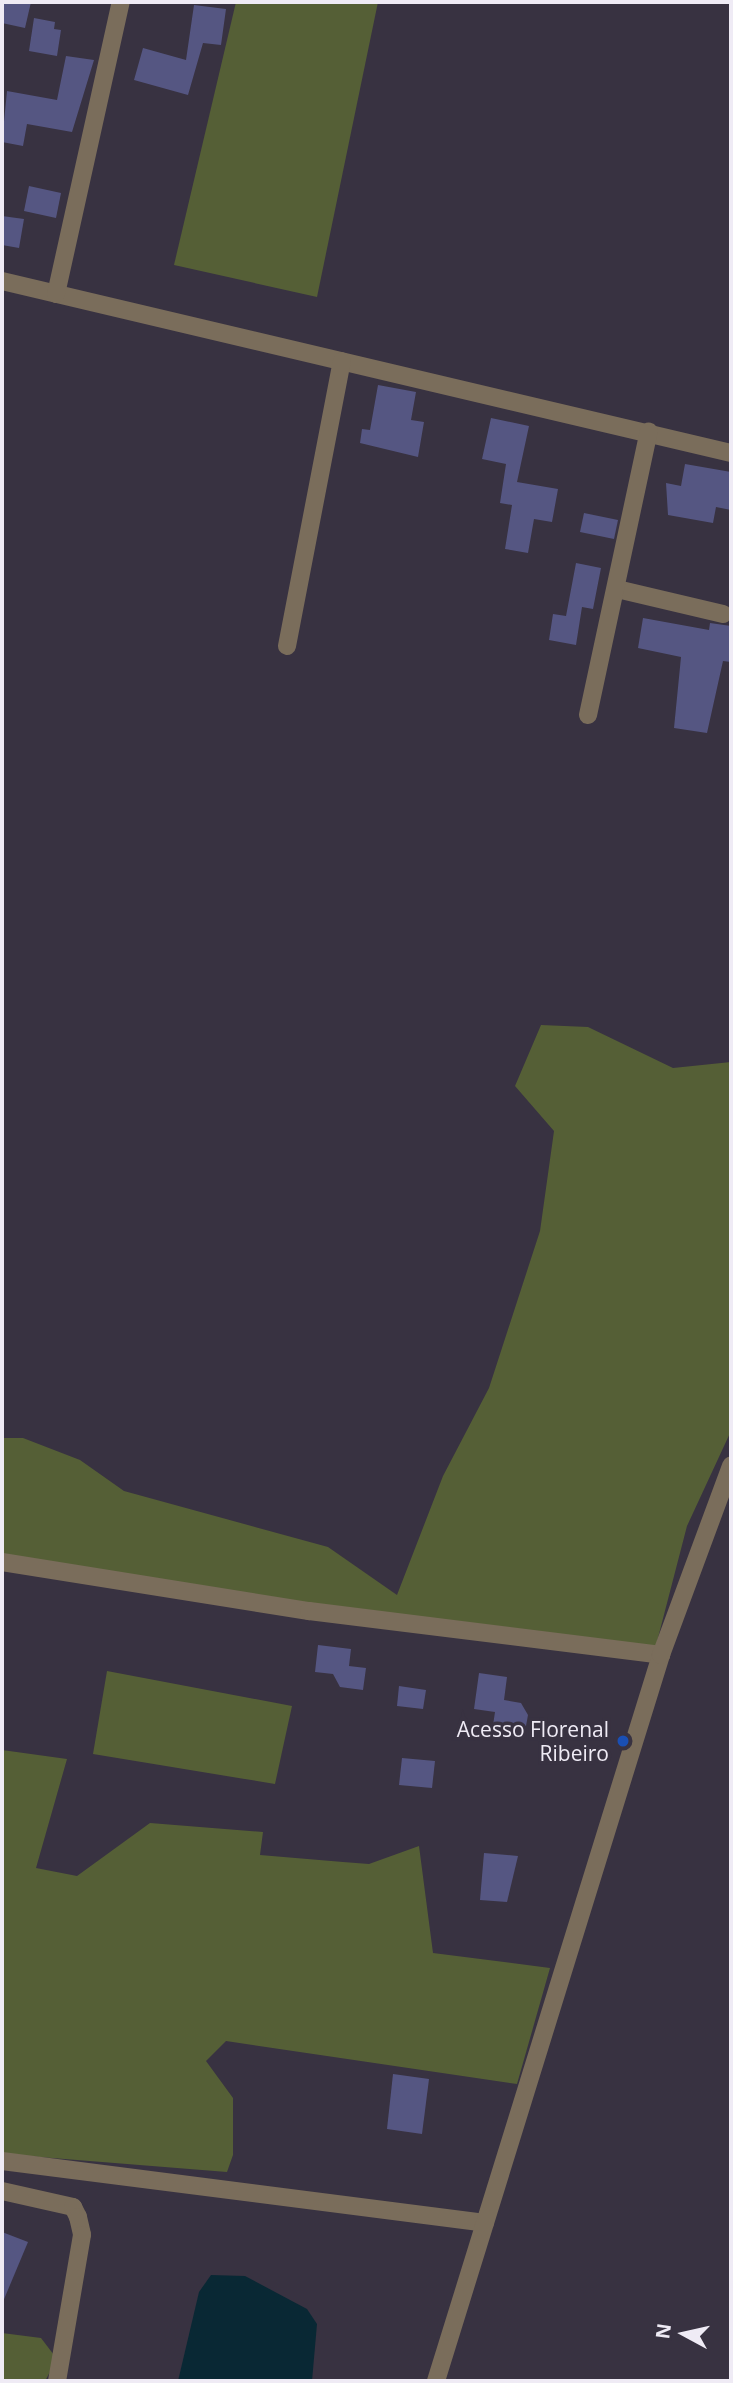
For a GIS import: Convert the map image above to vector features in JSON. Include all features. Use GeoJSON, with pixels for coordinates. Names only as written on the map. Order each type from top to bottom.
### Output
{"type":"FeatureCollection","features":[{"type":"Feature","properties":{"kind":"street"},"geometry":{"type":"LineString","coordinates":[[56,294],[121,2]]}},
{"type":"Feature","properties":{"kind":"street"},"geometry":{"type":"LineString","coordinates":[[2,281],[649,431],[731,453]]}},
{"type":"Feature","properties":{"kind":"street"},"geometry":{"type":"LineString","coordinates":[[287,646],[342,361]]}},
{"type":"Feature","properties":{"kind":"street"},"geometry":{"type":"LineString","coordinates":[[587,715],[617,589],[649,431]]}},
{"type":"Feature","properties":{"kind":"street"},"geometry":{"type":"LineString","coordinates":[[617,589],[723,614]]}},
{"type":"Feature","properties":{"kind":"street"},"geometry":{"type":"LineString","coordinates":[[436,2381],[661,1656],[731,1466]]}},
{"type":"Feature","properties":{"kind":"street"},"geometry":{"type":"LineString","coordinates":[[2,1562],[309,1612],[661,1656]]}},
{"type":"Feature","properties":{"kind":"street"},"geometry":{"type":"LineString","coordinates":[[2,2161],[485,2223]]}},
{"type":"Feature","properties":{"kind":"street"},"geometry":{"type":"LineString","coordinates":[[2,2191],[73,2207],[78,2217],[82,2235],[57,2381]]}},
{"type":"Feature","properties":{"kind":"green space"},"geometry":{"type":"Polygon","coordinates":[[[236,2],[378,2],[317,297],[174,265],[236,2]]]}},
{"type":"Feature","properties":{"kind":"green space"},"geometry":{"type":"Polygon","coordinates":[[[541,1025],[588,1027],[673,1068],[731,1062],[731,1431],[687,1526],[653,1657],[2,1563],[2,1438],[23,1438],[80,1460],[124,1491],[328,1547],[397,1595],[443,1476],[489,1388],[540,1231],[554,1131],[515,1086],[541,1025]]]}},
{"type":"Feature","properties":{"kind":"green space"},"geometry":{"type":"Polygon","coordinates":[[[107,1671],[292,1706],[275,1784],[93,1754],[107,1671]]]}},
{"type":"Feature","properties":{"kind":"green space"},"geometry":{"type":"Polygon","coordinates":[[[2,1750],[67,1759],[36,1868],[77,1876],[150,1823],[263,1832],[260,1855],[369,1864],[419,1846],[433,1953],[550,1968],[517,2084],[226,2041],[206,2061],[233,2098],[233,2155],[227,2172],[2,2154],[2,1750]]]}},
{"type":"Feature","properties":{"kind":"green space"},"geometry":{"type":"Polygon","coordinates":[[[2,2333],[41,2338],[57,2359],[45,2381],[2,2381],[2,2333]]]}},
{"type":"Feature","properties":{"kind":"water"},"geometry":{"type":"Polygon","coordinates":[[[211,2275],[245,2276],[307,2309],[317,2324],[312,2381],[178,2381],[199,2292],[211,2275]]]}},
{"type":"Feature","properties":{"kind":"building"},"geometry":{"type":"Polygon","coordinates":[[[2,2],[31,2],[25,28],[2,23],[2,2]]]}},
{"type":"Feature","properties":{"kind":"building"},"geometry":{"type":"Polygon","coordinates":[[[194,5],[226,9],[221,45],[203,43],[188,95],[134,80],[143,48],[186,60],[194,5]]]}},
{"type":"Feature","properties":{"kind":"building"},"geometry":{"type":"Polygon","coordinates":[[[34,18],[55,22],[54,29],[61,30],[57,56],[29,51],[34,18]]]}},
{"type":"Feature","properties":{"kind":"building"},"geometry":{"type":"Polygon","coordinates":[[[66,56],[94,60],[72,132],[27,124],[23,146],[2,142],[7,91],[57,100],[66,56]]]}},
{"type":"Feature","properties":{"kind":"building"},"geometry":{"type":"Polygon","coordinates":[[[29,186],[61,193],[56,218],[24,211],[29,186]]]}},
{"type":"Feature","properties":{"kind":"building"},"geometry":{"type":"Polygon","coordinates":[[[2,216],[24,219],[19,248],[2,245],[2,216]]]}},
{"type":"Feature","properties":{"kind":"building"},"geometry":{"type":"Polygon","coordinates":[[[378,385],[416,392],[411,420],[424,422],[418,457],[360,443],[362,429],[370,430],[378,385]]]}},
{"type":"Feature","properties":{"kind":"building"},"geometry":{"type":"Polygon","coordinates":[[[491,418],[529,426],[517,482],[558,489],[552,522],[534,519],[528,553],[505,549],[512,505],[500,503],[506,464],[482,459],[491,418]]]}},
{"type":"Feature","properties":{"kind":"building"},"geometry":{"type":"Polygon","coordinates":[[[685,464],[731,472],[731,510],[716,507],[713,523],[668,515],[666,483],[681,486],[685,464]]]}},
{"type":"Feature","properties":{"kind":"building"},"geometry":{"type":"Polygon","coordinates":[[[584,513],[618,520],[614,539],[580,532],[584,513]]]}},
{"type":"Feature","properties":{"kind":"building"},"geometry":{"type":"Polygon","coordinates":[[[576,563],[601,568],[593,609],[582,607],[576,645],[549,640],[553,614],[566,616],[576,563]]]}},
{"type":"Feature","properties":{"kind":"building"},"geometry":{"type":"Polygon","coordinates":[[[643,618],[709,630],[710,623],[731,626],[731,662],[723,661],[707,733],[674,728],[681,657],[638,648],[643,618]]]}},
{"type":"Feature","properties":{"kind":"building"},"geometry":{"type":"Polygon","coordinates":[[[318,1645],[351,1649],[349,1666],[366,1668],[363,1690],[340,1687],[333,1674],[315,1672],[318,1645]]]}},
{"type":"Feature","properties":{"kind":"building"},"geometry":{"type":"Polygon","coordinates":[[[479,1673],[507,1677],[504,1700],[521,1703],[528,1715],[524,1737],[492,1732],[495,1712],[474,1709],[479,1673]]]}},
{"type":"Feature","properties":{"kind":"building"},"geometry":{"type":"Polygon","coordinates":[[[399,1686],[426,1690],[423,1709],[397,1706],[399,1686]]]}},
{"type":"Feature","properties":{"kind":"building"},"geometry":{"type":"Polygon","coordinates":[[[402,1758],[435,1761],[432,1788],[399,1785],[402,1758]]]}},
{"type":"Feature","properties":{"kind":"building"},"geometry":{"type":"Polygon","coordinates":[[[484,1853],[518,1856],[507,1902],[480,1900],[484,1853]]]}},
{"type":"Feature","properties":{"kind":"building"},"geometry":{"type":"Polygon","coordinates":[[[393,2074],[429,2079],[422,2134],[387,2129],[393,2074]]]}},
{"type":"Feature","properties":{"kind":"building"},"geometry":{"type":"Polygon","coordinates":[[[2,2232],[28,2242],[2,2304],[2,2232]]]}},
{"type":"Feature","properties":{"kind":"place","name":"Acesso Florenal Ribeiro"},"geometry":{"type":"Point","coordinates":[623,1741]}}]}
